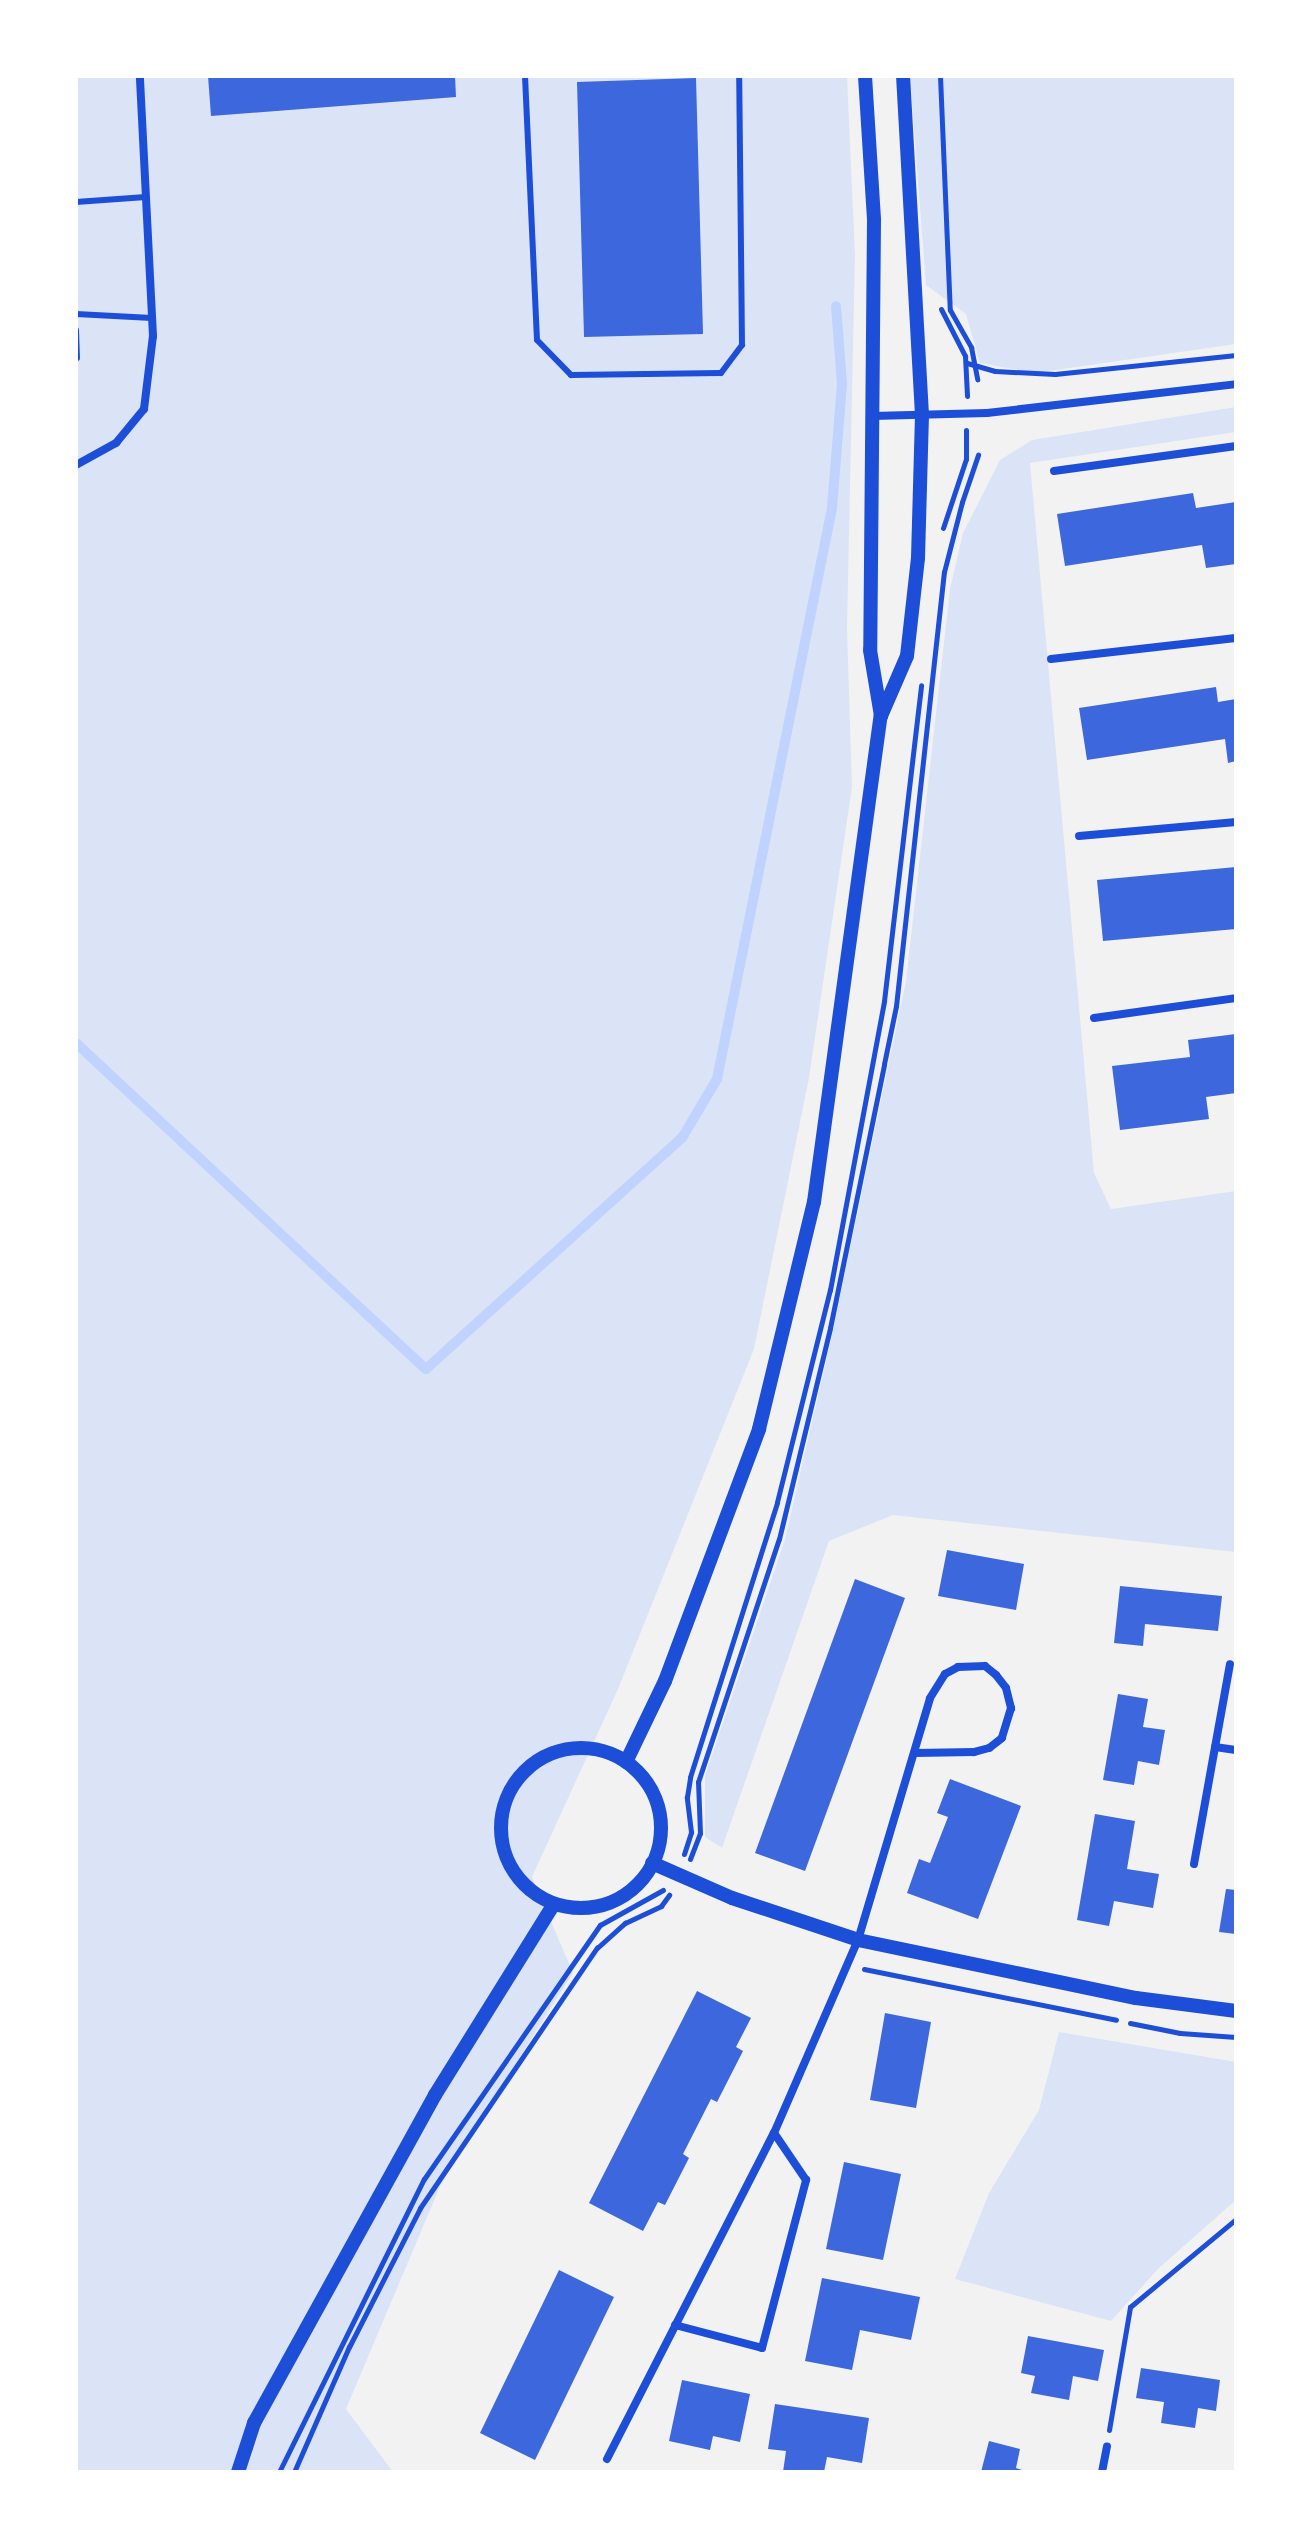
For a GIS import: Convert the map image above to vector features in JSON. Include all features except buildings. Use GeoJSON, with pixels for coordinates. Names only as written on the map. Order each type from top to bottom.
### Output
{"type":"FeatureCollection","features":[{"type":"Feature","properties":{"kind":"street"},"geometry":{"type":"LineString","coordinates":[[76,465],[116,443],[144,409],[152,318],[140,76]]}},
{"type":"Feature","properties":{"kind":"street"},"geometry":{"type":"LineString","coordinates":[[865,76],[874,220],[870,650],[881,716]]}},
{"type":"Feature","properties":{"kind":"street"},"geometry":{"type":"LineString","coordinates":[[626,1762],[665,1681],[759,1429],[814,1202],[881,716],[907,656],[918,558],[922,415],[903,76]]}},
{"type":"Feature","properties":{"kind":"street"},"geometry":{"type":"LineString","coordinates":[[873,416],[987,413],[1236,384]]}},
{"type":"Feature","properties":{"kind":"street"},"geometry":{"type":"LineString","coordinates":[[1054,471],[1236,446]]}},
{"type":"Feature","properties":{"kind":"street"},"geometry":{"type":"LineString","coordinates":[[1051,659],[1236,638]]}},
{"type":"Feature","properties":{"kind":"street"},"geometry":{"type":"LineString","coordinates":[[1079,836],[1236,822]]}},
{"type":"Feature","properties":{"kind":"street"},"geometry":{"type":"LineString","coordinates":[[1094,1018],[1236,998]]}},
{"type":"Feature","properties":{"kind":"street"},"geometry":{"type":"LineString","coordinates":[[1194,1864],[1230,1664]]}},
{"type":"Feature","properties":{"kind":"street"},"geometry":{"type":"LineString","coordinates":[[607,2459],[774,2133],[858,1940],[930,1698],[945,1674],[972,1665],[985,1666],[996,1675],[1006,1688],[1011,1708],[1002,1738],[989,1748],[974,1752],[915,1753]]}},
{"type":"Feature","properties":{"kind":"street"},"geometry":{"type":"LineString","coordinates":[[579,1747],[604,1751],[626,1762],[654,1793],[660,1813],[661,1834],[652,1863],[633,1889],[616,1900],[596,1907],[554,1904],[524,1883],[504,1852],[500,1828],[504,1803],[515,1781],[533,1763],[555,1752],[579,1747]]}},
{"type":"Feature","properties":{"kind":"street"},"geometry":{"type":"LineString","coordinates":[[1215,1747],[1236,1750]]}},
{"type":"Feature","properties":{"kind":"street"},"geometry":{"type":"LineString","coordinates":[[652,1863],[732,1898],[858,1940],[1136,1998],[1236,2011]]}},
{"type":"Feature","properties":{"kind":"street"},"geometry":{"type":"LineString","coordinates":[[238,2472],[254,2423],[435,2095],[554,1904]]}},
{"type":"Feature","properties":{"kind":"street"},"geometry":{"type":"LineString","coordinates":[[675,2325],[762,2348],[806,2180],[774,2133]]}},
{"type":"Feature","properties":{"kind":"street"},"geometry":{"type":"LineString","coordinates":[[1102,2472],[1107,2446]]}},
{"type":"Feature","properties":{"kind":"lane"},"geometry":{"type":"LineString","coordinates":[[525,76],[537,340],[571,375],[721,373],[742,345],[739,76]]}},
{"type":"Feature","properties":{"kind":"lane"},"geometry":{"type":"LineString","coordinates":[[76,202],[146,197]]}},
{"type":"Feature","properties":{"kind":"lane"},"geometry":{"type":"LineString","coordinates":[[76,314],[152,318]]}},
{"type":"Feature","properties":{"kind":"lane"},"geometry":{"type":"LineString","coordinates":[[76,330],[77,358]]}},
{"type":"Feature","properties":{"kind":"path"},"geometry":{"type":"LineString","coordinates":[[940,76],[950,310],[971,347],[977,379]]}},
{"type":"Feature","properties":{"kind":"path"},"geometry":{"type":"LineString","coordinates":[[940,304],[967,363],[967,377]]}},
{"type":"Feature","properties":{"kind":"path"},"geometry":{"type":"LineString","coordinates":[[967,363],[1023,374],[1055,374],[1236,355]]}},
{"type":"Feature","properties":{"kind":"path"},"geometry":{"type":"LineString","coordinates":[[279,2472],[424,2179],[600,1925],[660,1894],[675,1873]]}},
{"type":"Feature","properties":{"kind":"path"},"geometry":{"type":"LineString","coordinates":[[1107,2446],[1130,2307],[1236,2219]]}},
{"type":"Feature","properties":{"kind":"shaded area"},"geometry":{"type":"Polygon","coordinates":[[[76,76],[847,76],[855,255],[847,628],[852,787],[809,1078],[754,1349],[618,1689],[532,1877],[573,1973],[444,2177],[346,2409],[393,2472],[76,2472],[76,76]]]}},
{"type":"Feature","properties":{"kind":"shaded area"},"geometry":{"type":"Polygon","coordinates":[[[910,76],[1236,76],[1236,344],[1035,373],[980,363],[966,314],[926,285],[910,76]]]}},
{"type":"Feature","properties":{"kind":"shaded area"},"geometry":{"type":"Polygon","coordinates":[[[1236,407],[1236,432],[1030,463],[1094,1173],[1111,1209],[1236,1191],[1236,1552],[893,1515],[829,1541],[722,1848],[705,1837],[705,1776],[785,1539],[831,1340],[906,981],[950,589],[963,533],[1000,460],[1032,440],[1236,407]]]}},
{"type":"Feature","properties":{"kind":"shaded area"},"geometry":{"type":"Polygon","coordinates":[[[1059,2032],[1236,2062],[1236,2200],[1159,2268],[1111,2321],[955,2279],[989,2193],[1039,2110],[1059,2032]]]}},
{"type":"Feature","properties":{"kind":"waterway"},"geometry":{"type":"LineString","coordinates":[[76,1043],[426,1369],[682,1138],[717,1079],[832,508],[842,384],[836,306]]}}]}
